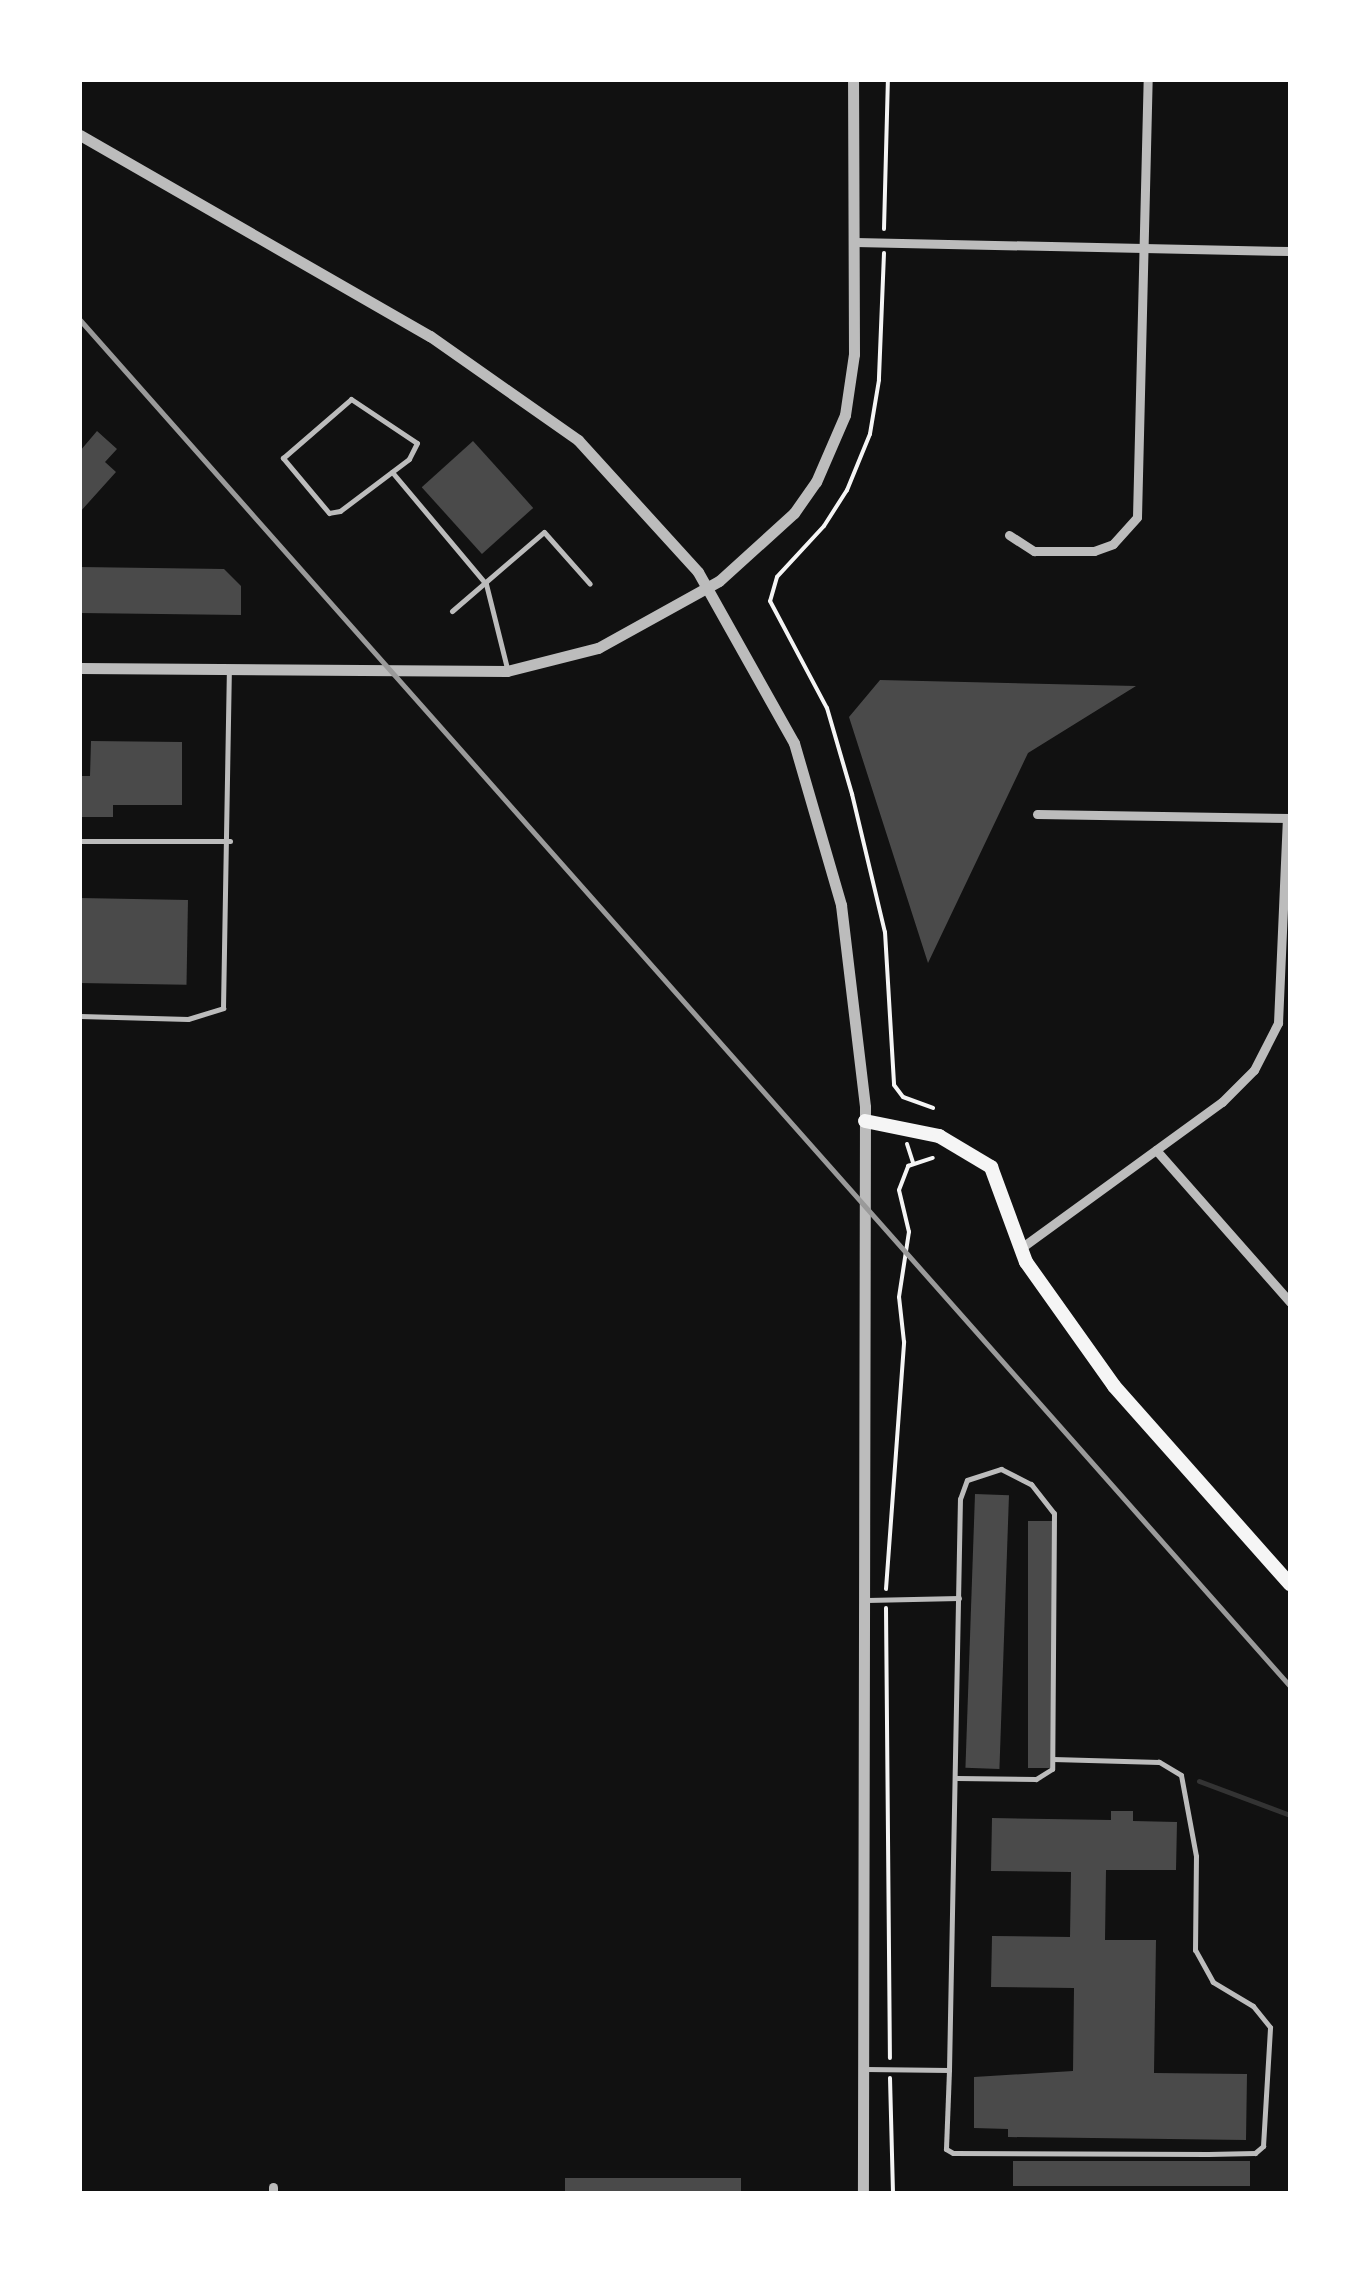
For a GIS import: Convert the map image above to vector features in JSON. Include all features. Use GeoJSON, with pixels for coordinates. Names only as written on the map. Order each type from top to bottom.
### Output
{"type":"FeatureCollection","features":[{"type":"Feature","properties":{"kind":"main road"},"geometry":{"type":"LineString","coordinates":[[865,1122],[939,1136],[991,1168],[1021,1248],[1114,1386],[1290,1584]]}},
{"type":"Feature","properties":{"kind":"street"},"geometry":{"type":"LineString","coordinates":[[80,668],[507,670],[598,648],[709,588],[794,513],[834,446],[852,373],[852,80]]}},
{"type":"Feature","properties":{"kind":"street"},"geometry":{"type":"LineString","coordinates":[[1009,535],[1034,551],[1094,551],[1112,544],[1137,517],[1148,80]]}},
{"type":"Feature","properties":{"kind":"street"},"geometry":{"type":"LineString","coordinates":[[80,135],[430,336],[528,401],[636,498],[709,588],[779,710],[816,805],[841,904],[865,1122],[863,2193]]}},
{"type":"Feature","properties":{"kind":"street"},"geometry":{"type":"LineString","coordinates":[[855,242],[1290,251]]}},
{"type":"Feature","properties":{"kind":"street"},"geometry":{"type":"LineString","coordinates":[[1021,1248],[1156,1150],[1254,1070],[1278,1023],[1288,818],[1036,814]]}},
{"type":"Feature","properties":{"kind":"street"},"geometry":{"type":"LineString","coordinates":[[1156,1150],[1290,1302]]}},
{"type":"Feature","properties":{"kind":"lane"},"geometry":{"type":"LineString","coordinates":[[351,399],[416,437],[409,460],[392,472],[328,513],[283,458],[351,399]]}},
{"type":"Feature","properties":{"kind":"lane"},"geometry":{"type":"LineString","coordinates":[[392,472],[486,584],[507,670]]}},
{"type":"Feature","properties":{"kind":"lane"},"geometry":{"type":"LineString","coordinates":[[452,611],[544,532],[590,584]]}},
{"type":"Feature","properties":{"kind":"lane"},"geometry":{"type":"LineString","coordinates":[[80,1016],[188,1018],[223,1008],[230,842],[229,669]]}},
{"type":"Feature","properties":{"kind":"lane"},"geometry":{"type":"LineString","coordinates":[[80,841],[230,842]]}},
{"type":"Feature","properties":{"kind":"lane"},"geometry":{"type":"LineString","coordinates":[[957,1778],[1036,1779],[1052,1769],[1052,1759],[1054,1514],[1016,1475],[1001,1470],[967,1480],[960,1499],[957,1778],[946,2149],[952,2154],[1255,2152],[1264,2146],[1270,2027],[1252,2006],[1214,1982],[1195,1950],[1196,1856],[1182,1775],[1159,1762],[1052,1759]]}},
{"type":"Feature","properties":{"kind":"lane"},"geometry":{"type":"LineString","coordinates":[[864,1600],[959,1598]]}},
{"type":"Feature","properties":{"kind":"lane"},"geometry":{"type":"LineString","coordinates":[[864,2069],[949,2070]]}},
{"type":"Feature","properties":{"kind":"path"},"geometry":{"type":"LineString","coordinates":[[884,242],[888,80]]}},
{"type":"Feature","properties":{"kind":"path"},"geometry":{"type":"LineString","coordinates":[[784,571],[770,592],[771,610],[834,724],[881,914],[893,996],[894,1085],[903,1098],[933,1108]]}},
{"type":"Feature","properties":{"kind":"path"},"geometry":{"type":"LineString","coordinates":[[893,2193],[886,1601],[904,1342],[899,1298],[909,1232],[899,1190],[908,1166],[932,1158]]}},
{"type":"Feature","properties":{"kind":"building"},"geometry":{"type":"Polygon","coordinates":[[[97,431],[117,449],[105,462],[116,472],[80,512],[80,451],[97,431]]]}},
{"type":"Feature","properties":{"kind":"building"},"geometry":{"type":"Polygon","coordinates":[[[473,441],[533,508],[482,554],[422,487],[473,441]]]}},
{"type":"Feature","properties":{"kind":"building"},"geometry":{"type":"Polygon","coordinates":[[[80,567],[224,569],[241,586],[241,615],[80,613],[80,567]]]}},
{"type":"Feature","properties":{"kind":"building"},"geometry":{"type":"Polygon","coordinates":[[[880,680],[1136,686],[1028,753],[928,963],[849,717],[880,680]]]}},
{"type":"Feature","properties":{"kind":"building"},"geometry":{"type":"Polygon","coordinates":[[[91,741],[182,742],[182,805],[113,805],[113,817],[80,817],[80,776],[90,776],[91,741]]]}},
{"type":"Feature","properties":{"kind":"building"},"geometry":{"type":"Polygon","coordinates":[[[80,898],[188,900],[187,985],[80,983],[80,898]]]}},
{"type":"Feature","properties":{"kind":"building"},"geometry":{"type":"Polygon","coordinates":[[[975,1494],[1009,1495],[999,1769],[965,1768],[975,1494]]]}},
{"type":"Feature","properties":{"kind":"building"},"geometry":{"type":"Polygon","coordinates":[[[1028,1521],[1054,1521],[1054,1768],[1028,1768],[1028,1521]]]}},
{"type":"Feature","properties":{"kind":"building"},"geometry":{"type":"Polygon","coordinates":[[[1111,1811],[1133,1811],[1133,1821],[1177,1822],[1176,1870],[1106,1870],[1105,1940],[1156,1940],[1154,2073],[1247,2074],[1246,2140],[1008,2137],[1008,2129],[974,2128],[974,2077],[1073,2071],[1074,1988],[991,1987],[992,1936],[1070,1937],[1071,1872],[991,1871],[992,1818],[1111,1820],[1111,1811]]]}},
{"type":"Feature","properties":{"kind":"building"},"geometry":{"type":"Polygon","coordinates":[[[1013,2161],[1250,2161],[1250,2186],[1013,2186],[1013,2161]]]}},
{"type":"Feature","properties":{"kind":"building"},"geometry":{"type":"Polygon","coordinates":[[[565,2178],[741,2178],[741,2193],[565,2193],[565,2178]]]}},
{"type":"Feature","properties":{"kind":"waterway"},"geometry":{"type":"LineString","coordinates":[[1199,1781],[1290,1815]]}},
{"type":"Feature","properties":{"kind":"railway"},"geometry":{"type":"LineString","coordinates":[[80,320],[1290,1686]]}}]}
